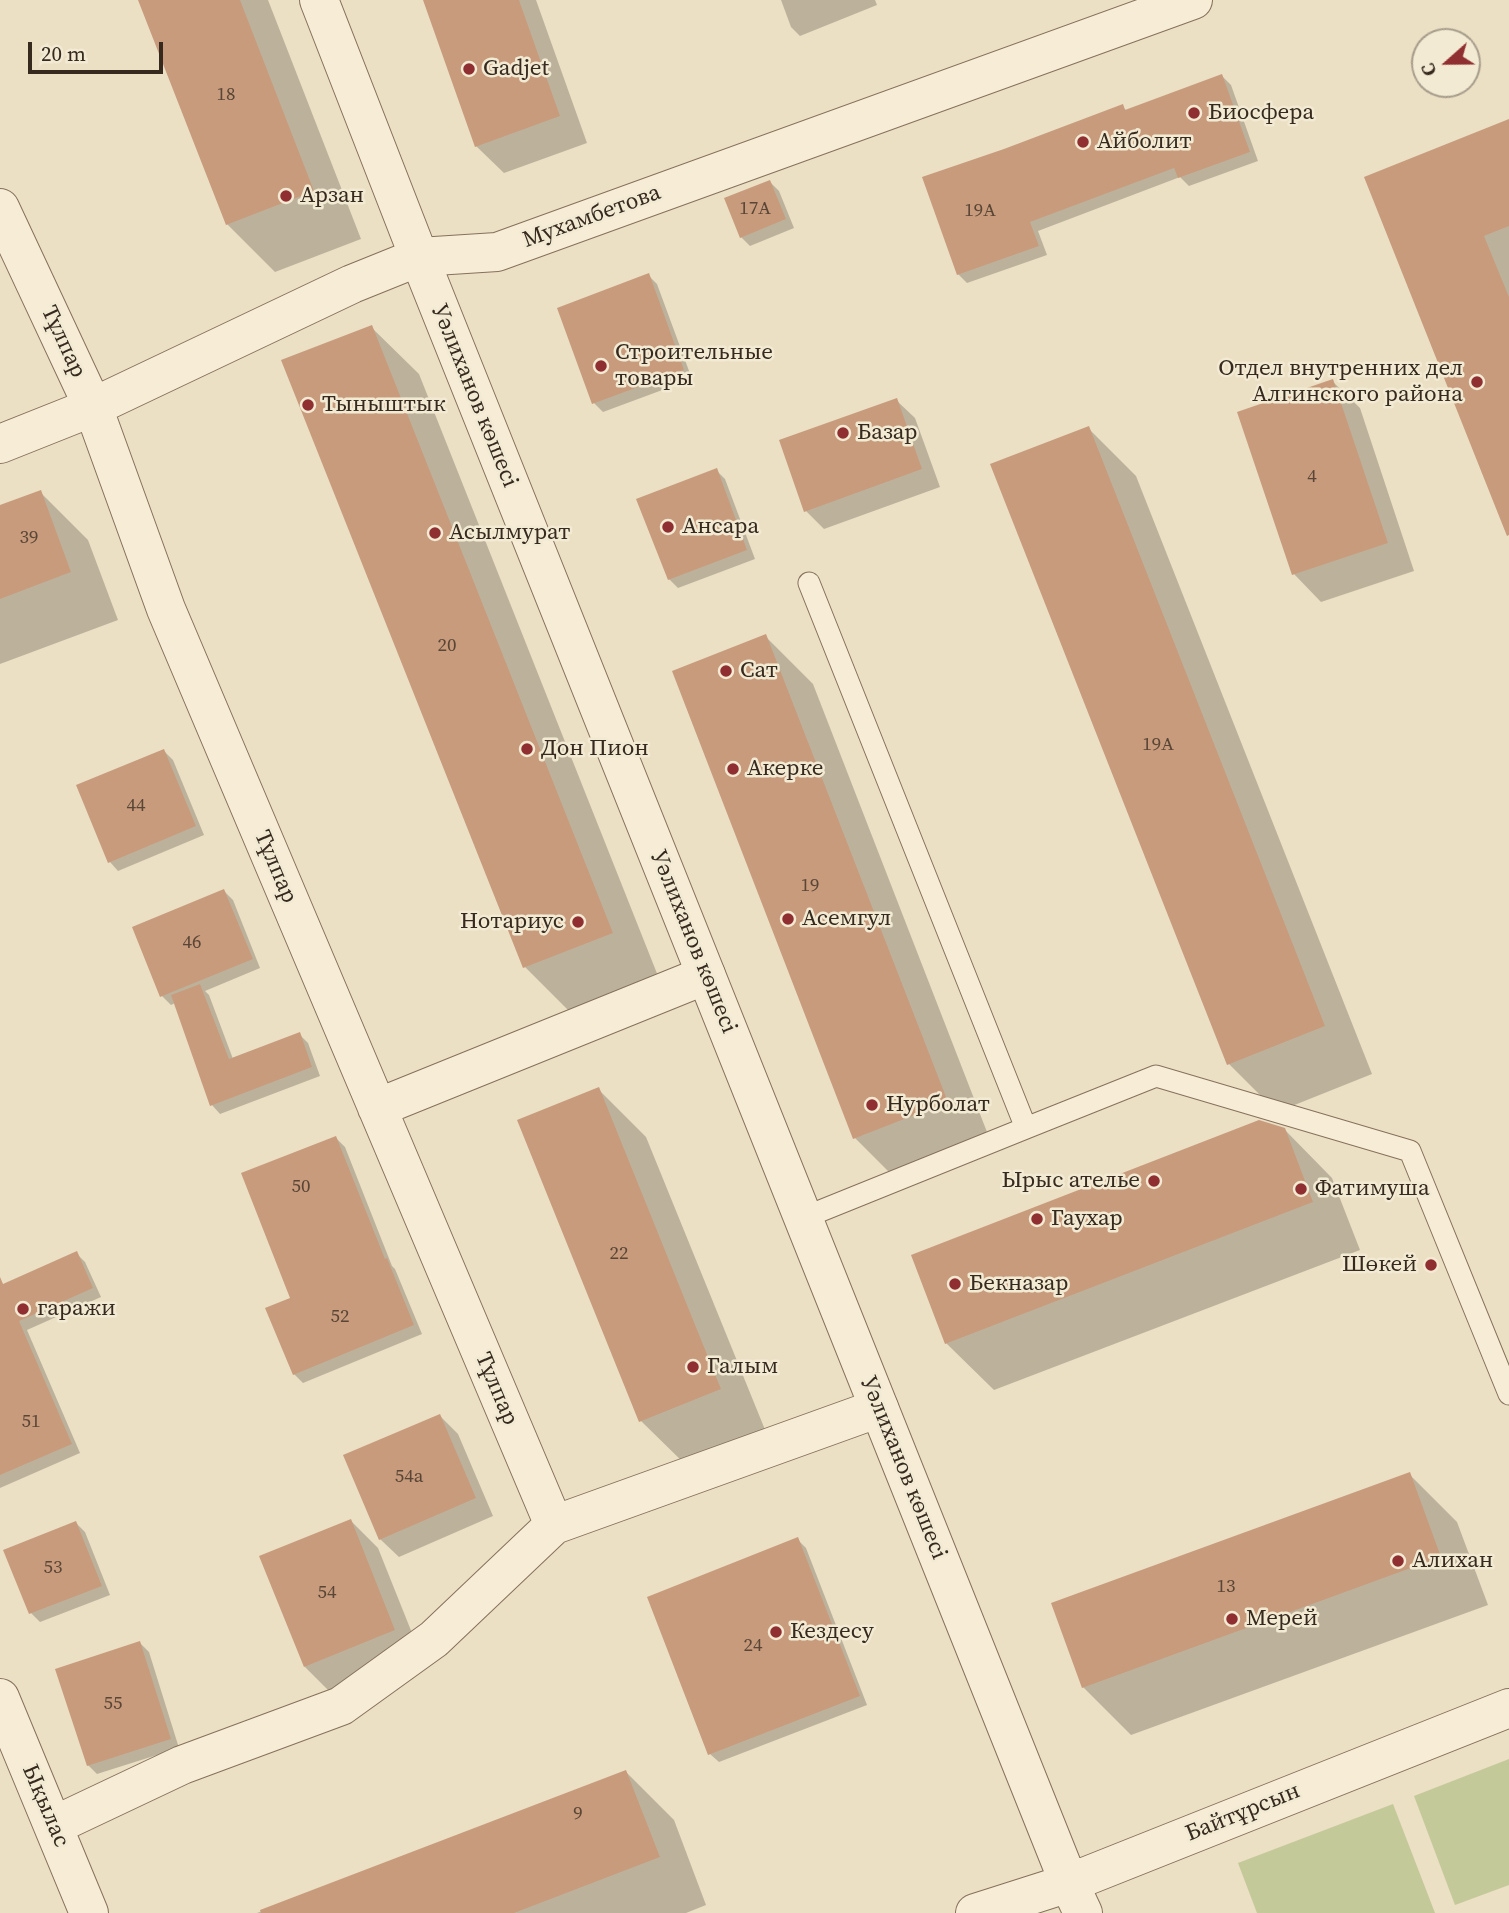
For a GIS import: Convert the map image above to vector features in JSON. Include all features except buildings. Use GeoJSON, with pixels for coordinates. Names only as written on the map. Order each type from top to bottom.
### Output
{"type":"FeatureCollection","features":[{"type":"Feature","properties":{"kind":"street","name":"Уәлиханов көшесі"},"geometry":{"type":"LineString","coordinates":[[318,0],[1075,1903]]}},
{"type":"Feature","properties":{"kind":"street","name":"Мухамбетова"},"geometry":{"type":"LineString","coordinates":[[0,444],[93,407],[352,285],[419,257],[497,252],[1193,0]]}},
{"type":"Feature","properties":{"kind":"street","name":"Тұлпар"},"geometry":{"type":"LineString","coordinates":[[0,208],[93,407],[166,609],[554,1525]]}},
{"type":"Feature","properties":{"kind":"street"},"geometry":{"type":"LineString","coordinates":[[377,1108],[706,975]]}},
{"type":"Feature","properties":{"kind":"street"},"geometry":{"type":"LineString","coordinates":[[53,1826],[182,1765],[341,1706],[434,1639],[554,1525],[879,1408]]}},
{"type":"Feature","properties":{"kind":"street","name":"Ықылас"},"geometry":{"type":"LineString","coordinates":[[0,1698],[89,1913]]}},
{"type":"Feature","properties":{"kind":"street","name":"Байтұрсын"},"geometry":{"type":"LineString","coordinates":[[975,1913],[1075,1903],[1509,1708]]}},
{"type":"Feature","properties":{"kind":"lane"},"geometry":{"type":"LineString","coordinates":[[809,583],[1026,1128]]}},
{"type":"Feature","properties":{"kind":"lane"},"geometry":{"type":"LineString","coordinates":[[803,1218],[1156,1076],[1410,1151],[1509,1394]]}},
{"type":"Feature","properties":{"kind":"green space"},"geometry":{"type":"Polygon","coordinates":[[[1509,1759],[1509,1885],[1455,1905],[1414,1796],[1509,1759]]]}},
{"type":"Feature","properties":{"kind":"green space"},"geometry":{"type":"Polygon","coordinates":[[[1393,1804],[1435,1913],[1257,1913],[1238,1863],[1393,1804]]]}},
{"type":"Feature","properties":{"kind":"place","name":"Gadjet"},"geometry":{"type":"Point","coordinates":[469,69]}},
{"type":"Feature","properties":{"kind":"place","name":"Биосфера"},"geometry":{"type":"Point","coordinates":[1194,113]}},
{"type":"Feature","properties":{"kind":"place","name":"Айболит"},"geometry":{"type":"Point","coordinates":[1083,142]}},
{"type":"Feature","properties":{"kind":"place","name":"Арзан"},"geometry":{"type":"Point","coordinates":[286,196]}},
{"type":"Feature","properties":{"kind":"place","name":"Строительные товары"},"geometry":{"type":"Point","coordinates":[601,366]}},
{"type":"Feature","properties":{"kind":"place","name":"Отдел внутренних дел Алгинского района"},"geometry":{"type":"Point","coordinates":[1477,382]}},
{"type":"Feature","properties":{"kind":"place","name":"Тыныштык"},"geometry":{"type":"Point","coordinates":[308,405]}},
{"type":"Feature","properties":{"kind":"place","name":"Базар"},"geometry":{"type":"Point","coordinates":[843,433]}},
{"type":"Feature","properties":{"kind":"place","name":"Ансара"},"geometry":{"type":"Point","coordinates":[668,527]}},
{"type":"Feature","properties":{"kind":"place","name":"Асылмурат"},"geometry":{"type":"Point","coordinates":[435,533]}},
{"type":"Feature","properties":{"kind":"place","name":"Сат"},"geometry":{"type":"Point","coordinates":[726,671]}},
{"type":"Feature","properties":{"kind":"place","name":"Дон Пион"},"geometry":{"type":"Point","coordinates":[527,749]}},
{"type":"Feature","properties":{"kind":"place","name":"Акерке"},"geometry":{"type":"Point","coordinates":[733,769]}},
{"type":"Feature","properties":{"kind":"place","name":"Асемгул"},"geometry":{"type":"Point","coordinates":[788,919]}},
{"type":"Feature","properties":{"kind":"place","name":"Нотариус"},"geometry":{"type":"Point","coordinates":[578,922]}},
{"type":"Feature","properties":{"kind":"place","name":"Нурболат"},"geometry":{"type":"Point","coordinates":[872,1105]}},
{"type":"Feature","properties":{"kind":"place","name":"Ырыс ателье"},"geometry":{"type":"Point","coordinates":[1154,1181]}},
{"type":"Feature","properties":{"kind":"place","name":"Фатимуша"},"geometry":{"type":"Point","coordinates":[1301,1189]}},
{"type":"Feature","properties":{"kind":"place","name":"Гаухар"},"geometry":{"type":"Point","coordinates":[1037,1219]}},
{"type":"Feature","properties":{"kind":"place","name":"Шөкей"},"geometry":{"type":"Point","coordinates":[1431,1265]}},
{"type":"Feature","properties":{"kind":"place","name":"Бекназар"},"geometry":{"type":"Point","coordinates":[955,1284]}},
{"type":"Feature","properties":{"kind":"place","name":"гаражи"},"geometry":{"type":"Point","coordinates":[23,1309]}},
{"type":"Feature","properties":{"kind":"place","name":"Галым"},"geometry":{"type":"Point","coordinates":[693,1367]}},
{"type":"Feature","properties":{"kind":"place","name":"Алихан"},"geometry":{"type":"Point","coordinates":[1398,1561]}},
{"type":"Feature","properties":{"kind":"place","name":"Мерей"},"geometry":{"type":"Point","coordinates":[1232,1619]}},
{"type":"Feature","properties":{"kind":"place","name":"Кездесу"},"geometry":{"type":"Point","coordinates":[776,1632]}}]}
